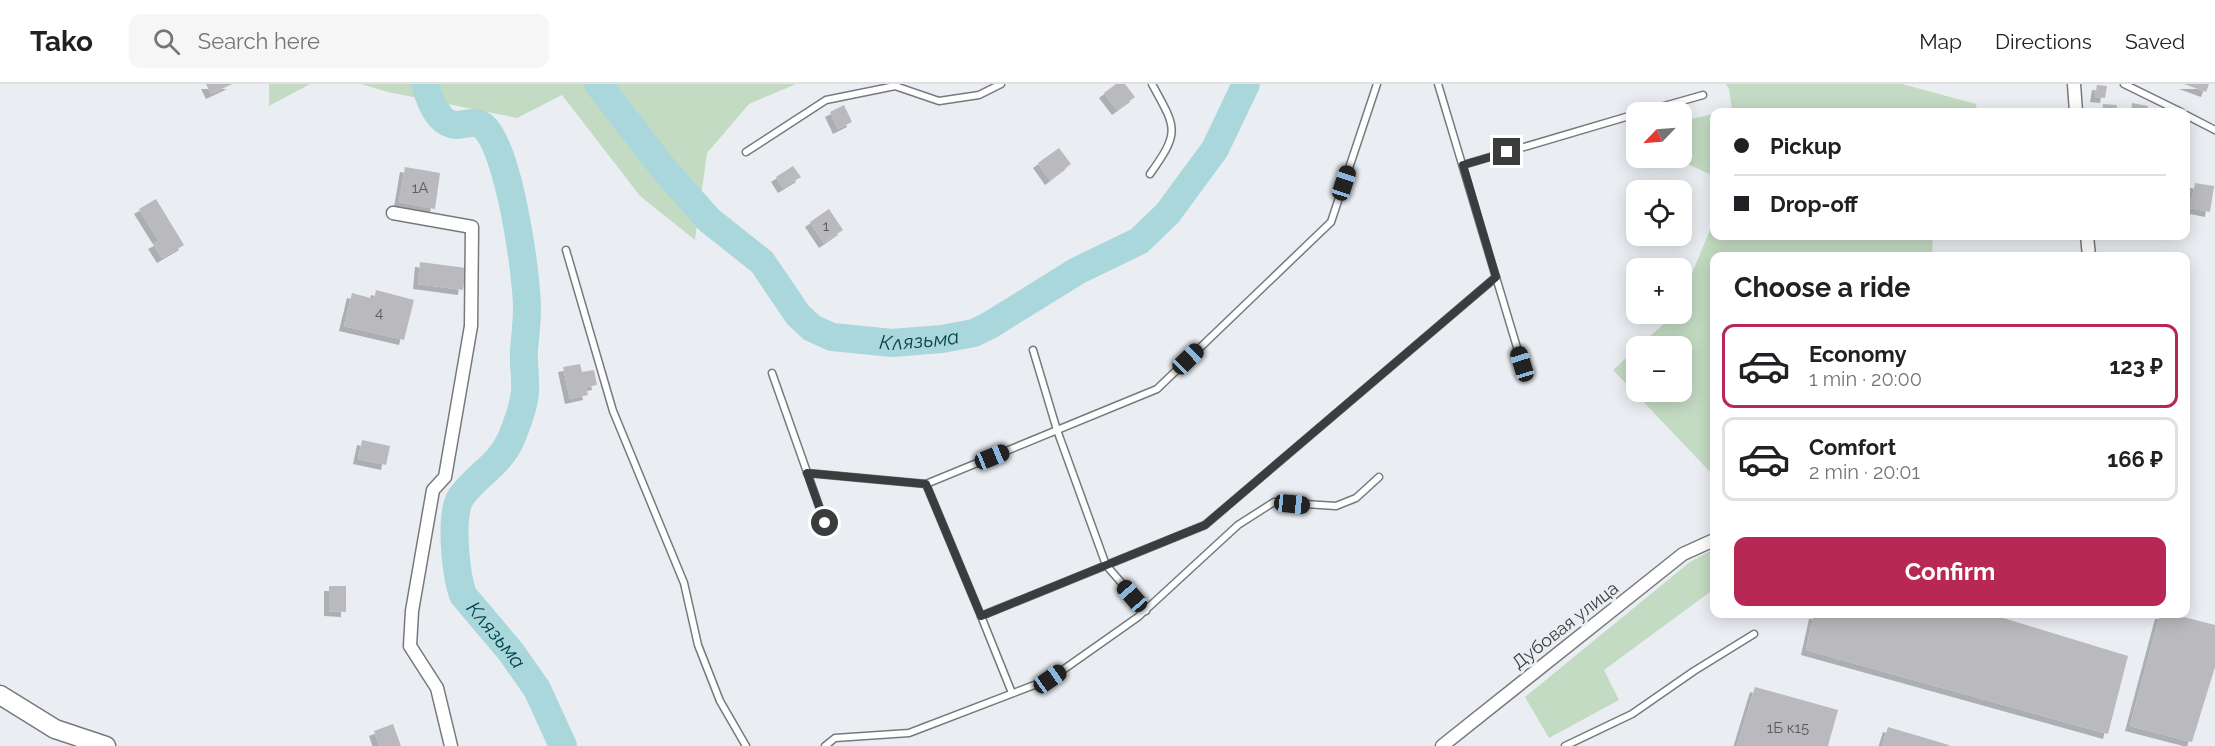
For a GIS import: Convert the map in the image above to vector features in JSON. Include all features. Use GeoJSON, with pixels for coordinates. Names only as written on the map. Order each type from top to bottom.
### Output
{"type":"FeatureCollection","features":[{"type":"Feature","properties":{"kind":"street"},"geometry":{"type":"LineString","coordinates":[[2074,84],[2076,108]]}},
{"type":"Feature","properties":{"kind":"street"},"geometry":{"type":"LineString","coordinates":[[393,213],[472,227],[471,326],[445,477],[433,490],[412,611],[411,646],[437,688],[451,746]]}},
{"type":"Feature","properties":{"kind":"street","name":"Дубовая улица"},"geometry":{"type":"LineString","coordinates":[[1442,746],[1683,555],[1710,542]]}},
{"type":"Feature","properties":{"kind":"street"},"geometry":{"type":"LineString","coordinates":[[0,695],[55,729],[106,746]]}},
{"type":"Feature","properties":{"kind":"lane"},"geometry":{"type":"LineString","coordinates":[[746,152],[825,100],[895,86],[939,101],[979,95],[1001,84]]}},
{"type":"Feature","properties":{"kind":"lane"},"geometry":{"type":"LineString","coordinates":[[1150,174],[1167,150],[1173,132],[1170,117],[1152,84]]}},
{"type":"Feature","properties":{"kind":"lane"},"geometry":{"type":"LineString","coordinates":[[807,473],[926,484],[1157,389],[1331,222],[1377,84]]}},
{"type":"Feature","properties":{"kind":"lane"},"geometry":{"type":"LineString","coordinates":[[1438,84],[1522,364]]}},
{"type":"Feature","properties":{"kind":"lane"},"geometry":{"type":"LineString","coordinates":[[2124,84],[2173,108]]}},
{"type":"Feature","properties":{"kind":"lane"},"geometry":{"type":"LineString","coordinates":[[1678,102],[1703,95]]}},
{"type":"Feature","properties":{"kind":"lane"},"geometry":{"type":"LineString","coordinates":[[1463,165],[1626,117]]}},
{"type":"Feature","properties":{"kind":"lane"},"geometry":{"type":"LineString","coordinates":[[2190,117],[2215,130]]}},
{"type":"Feature","properties":{"kind":"lane"},"geometry":{"type":"LineString","coordinates":[[566,250],[613,411],[684,583],[698,645],[720,701],[746,746]]}},
{"type":"Feature","properties":{"kind":"lane"},"geometry":{"type":"LineString","coordinates":[[981,616],[1205,525],[1496,277]]}},
{"type":"Feature","properties":{"kind":"lane"},"geometry":{"type":"LineString","coordinates":[[1033,350],[1057,430],[1106,565],[1146,611]]}},
{"type":"Feature","properties":{"kind":"lane"},"geometry":{"type":"LineString","coordinates":[[772,373],[825,523]]}},
{"type":"Feature","properties":{"kind":"lane"},"geometry":{"type":"LineString","coordinates":[[825,746],[835,738],[909,733],[1050,679],[1146,611],[1238,525],[1274,502],[1336,506],[1356,498],[1379,477]]}},
{"type":"Feature","properties":{"kind":"lane"},"geometry":{"type":"LineString","coordinates":[[926,484],[1012,693]]}},
{"type":"Feature","properties":{"kind":"lane"},"geometry":{"type":"LineString","coordinates":[[1565,746],[1632,714],[1694,671],[1754,634]]}},
{"type":"Feature","properties":{"kind":"green space"},"geometry":{"type":"Polygon","coordinates":[[[269,84],[310,84],[269,106],[269,84]]]}},
{"type":"Feature","properties":{"kind":"green space"},"geometry":{"type":"Polygon","coordinates":[[[361,84],[796,84],[749,104],[707,153],[695,240],[640,196],[562,95],[517,118],[388,92],[361,84]]]}},
{"type":"Feature","properties":{"kind":"green space"},"geometry":{"type":"Polygon","coordinates":[[[1726,84],[1902,84],[1976,104],[1976,108],[1732,108],[1726,84]]]}},
{"type":"Feature","properties":{"kind":"green space"},"geometry":{"type":"Polygon","coordinates":[[[1710,115],[1710,174],[1692,166],[1692,119],[1710,115]]]}},
{"type":"Feature","properties":{"kind":"green space"},"geometry":{"type":"Polygon","coordinates":[[[1710,230],[1710,240],[1933,240],[1932,252],[1710,252],[1710,472],[1643,402],[1692,402],[1692,336],[1650,336],[1664,324],[1692,324],[1692,274],[1710,230]]]}},
{"type":"Feature","properties":{"kind":"green space"},"geometry":{"type":"Polygon","coordinates":[[[1626,358],[1626,384],[1613,370],[1626,358]]]}},
{"type":"Feature","properties":{"kind":"green space"},"geometry":{"type":"Polygon","coordinates":[[[1710,551],[1710,592],[1604,670],[1619,700],[1549,738],[1525,697],[1690,562],[1710,551]]]}},
{"type":"Feature","properties":{"kind":"building"},"geometry":{"type":"Polygon","coordinates":[[[206,84],[232,84],[211,94],[206,84]]]}},
{"type":"Feature","properties":{"kind":"building"},"geometry":{"type":"Polygon","coordinates":[[[1116,84],[1125,84],[1135,97],[1117,110],[1104,93],[1116,84]]]}},
{"type":"Feature","properties":{"kind":"building"},"geometry":{"type":"Polygon","coordinates":[[[2184,84],[2209,84],[2206,92],[2184,84]]]}},
{"type":"Feature","properties":{"kind":"building"},"geometry":{"type":"Polygon","coordinates":[[[2097,85],[2107,86],[2105,98],[2095,97],[2097,85]]]}},
{"type":"Feature","properties":{"kind":"building"},"geometry":{"type":"Polygon","coordinates":[[[2132,103],[2148,106],[2147,108],[2131,108],[2132,103]]]}},
{"type":"Feature","properties":{"kind":"building"},"geometry":{"type":"Polygon","coordinates":[[[2103,104],[2117,105],[2117,108],[2102,108],[2103,104]]]}},
{"type":"Feature","properties":{"kind":"building"},"geometry":{"type":"Polygon","coordinates":[[[844,105],[852,122],[838,129],[830,112],[844,105]]]}},
{"type":"Feature","properties":{"kind":"building"},"geometry":{"type":"Polygon","coordinates":[[[1059,148],[1071,164],[1050,180],[1038,163],[1059,148]]]}},
{"type":"Feature","properties":{"kind":"building"},"geometry":{"type":"Polygon","coordinates":[[[793,166],[801,177],[783,188],[776,177],[793,166]]]}},
{"type":"Feature","properties":{"kind":"building"},"geometry":{"type":"Polygon","coordinates":[[[405,167],[440,173],[435,209],[399,202],[405,167]]]}},
{"type":"Feature","properties":{"kind":"building"},"geometry":{"type":"Polygon","coordinates":[[[2195,183],[2214,186],[2210,212],[2190,208],[2195,183]]]}},
{"type":"Feature","properties":{"kind":"building"},"geometry":{"type":"Polygon","coordinates":[[[156,199],[184,245],[162,258],[153,244],[159,241],[139,209],[156,199]]]}},
{"type":"Feature","properties":{"kind":"building"},"geometry":{"type":"Polygon","coordinates":[[[829,209],[843,230],[824,243],[810,222],[829,209]]]}},
{"type":"Feature","properties":{"kind":"building"},"geometry":{"type":"Polygon","coordinates":[[[420,262],[466,268],[463,290],[418,284],[420,262]]]}},
{"type":"Feature","properties":{"kind":"building"},"geometry":{"type":"Polygon","coordinates":[[[376,290],[414,300],[404,340],[344,326],[352,293],[374,299],[376,290]]]}},
{"type":"Feature","properties":{"kind":"building"},"geometry":{"type":"Polygon","coordinates":[[[580,364],[582,372],[594,370],[597,385],[586,387],[588,395],[570,399],[563,367],[580,364]]]}},
{"type":"Feature","properties":{"kind":"building"},"geometry":{"type":"Polygon","coordinates":[[[362,440],[390,446],[386,465],[358,459],[362,440]]]}},
{"type":"Feature","properties":{"kind":"building"},"geometry":{"type":"Polygon","coordinates":[[[329,586],[346,586],[346,612],[329,611],[329,586]]]}},
{"type":"Feature","properties":{"kind":"building"},"geometry":{"type":"Polygon","coordinates":[[[1813,618],[2003,618],[2128,656],[2108,734],[1806,650],[1813,618]]]}},
{"type":"Feature","properties":{"kind":"building"},"geometry":{"type":"Polygon","coordinates":[[[2159,618],[2188,618],[2215,625],[2215,667],[2192,742],[2130,726],[2159,618]]]}},
{"type":"Feature","properties":{"kind":"building"},"geometry":{"type":"Polygon","coordinates":[[[1755,687],[1838,710],[1828,746],[1737,746],[1755,687]]]}},
{"type":"Feature","properties":{"kind":"building"},"geometry":{"type":"Polygon","coordinates":[[[393,724],[401,746],[379,746],[374,731],[393,724]]]}},
{"type":"Feature","properties":{"kind":"building"},"geometry":{"type":"Polygon","coordinates":[[[1888,727],[1949,745],[1949,746],[1882,746],[1888,727]]]}},
{"type":"Feature","properties":{"kind":"waterway","name":"Клязьма"},"geometry":{"type":"LineString","coordinates":[[425,84],[439,116],[450,124],[480,124],[492,138],[501,159],[515,213],[526,292],[523,403],[516,427],[506,448],[467,489],[457,505],[455,545],[460,586],[463,595],[511,652],[537,689],[563,746]]}},
{"type":"Feature","properties":{"kind":"waterway","name":"Клязьма"},"geometry":{"type":"LineString","coordinates":[[598,84],[663,168],[709,220],[762,262],[798,315],[812,328],[832,337],[892,343],[942,339],[974,333],[1077,271],[1139,241],[1168,213],[1215,149],[1246,84]]}},
{"type":"Feature","properties":{"kind":"route"},"geometry":{"type":"LineString","coordinates":[[825,523],[807,473],[926,484],[981,616],[1205,525],[1496,277],[1463,165],[1507,152]]}}]}
